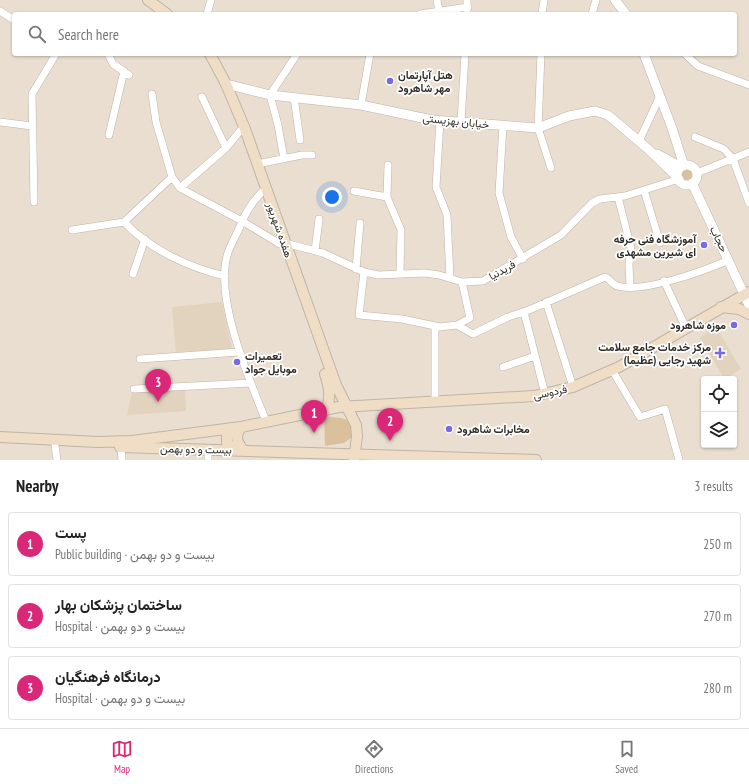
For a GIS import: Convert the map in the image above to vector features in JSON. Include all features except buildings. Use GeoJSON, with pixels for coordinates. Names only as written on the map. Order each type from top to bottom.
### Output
{"type":"FeatureCollection","features":[{"type":"Feature","properties":{"kind":"main road"},"geometry":{"type":"LineString","coordinates":[[148,0],[164,12]]}},
{"type":"Feature","properties":{"kind":"main road"},"geometry":{"type":"LineString","coordinates":[[158,0],[173,12]]}},
{"type":"Feature","properties":{"kind":"main road","name":"هفده شهریور"},"geometry":{"type":"LineString","coordinates":[[205,56],[224,85],[262,192],[336,385],[356,425],[357,436],[354,457]]}},
{"type":"Feature","properties":{"kind":"main road","name":"هفده شهریور"},"geometry":{"type":"LineString","coordinates":[[211,56],[257,164],[329,385],[330,397],[327,409]]}},
{"type":"Feature","properties":{"kind":"main road","name":"فردوسی"},"geometry":{"type":"LineString","coordinates":[[327,409],[347,406],[534,396],[573,387],[612,370],[746,293]]}},
{"type":"Feature","properties":{"kind":"main road"},"geometry":{"type":"LineString","coordinates":[[721,307],[739,309],[749,314]]}},
{"type":"Feature","properties":{"kind":"main road","name":"بیست و دو بهمن"},"geometry":{"type":"LineString","coordinates":[[0,437],[98,442],[132,441],[231,428],[327,409]]}},
{"type":"Feature","properties":{"kind":"main road"},"geometry":{"type":"LineString","coordinates":[[238,450],[236,438],[241,426]]}},
{"type":"Feature","properties":{"kind":"main road"},"geometry":{"type":"LineString","coordinates":[[231,428],[227,436],[227,443],[238,450]]}},
{"type":"Feature","properties":{"kind":"main road","name":"بیست و دو بهمن"},"geometry":{"type":"LineString","coordinates":[[0,443],[121,447],[208,455],[238,450],[334,457],[536,460]]}},
{"type":"Feature","properties":{"kind":"street"},"geometry":{"type":"LineString","coordinates":[[208,12],[211,0]]}},
{"type":"Feature","properties":{"kind":"street"},"geometry":{"type":"LineString","coordinates":[[437,0],[439,11]]}},
{"type":"Feature","properties":{"kind":"street"},"geometry":{"type":"LineString","coordinates":[[542,12],[544,0]]}},
{"type":"Feature","properties":{"kind":"street"},"geometry":{"type":"LineString","coordinates":[[593,12],[596,0]]}},
{"type":"Feature","properties":{"kind":"street"},"geometry":{"type":"LineString","coordinates":[[615,0],[624,12]]}},
{"type":"Feature","properties":{"kind":"street"},"geometry":{"type":"LineString","coordinates":[[433,12],[467,7]]}},
{"type":"Feature","properties":{"kind":"street"},"geometry":{"type":"LineString","coordinates":[[0,11],[12,19]]}},
{"type":"Feature","properties":{"kind":"street"},"geometry":{"type":"LineString","coordinates":[[34,202],[32,94],[55,56]]}},
{"type":"Feature","properties":{"kind":"street"},"geometry":{"type":"LineString","coordinates":[[109,56],[113,64],[127,73],[109,135]]}},
{"type":"Feature","properties":{"kind":"street"},"geometry":{"type":"LineString","coordinates":[[284,159],[278,125],[270,95],[296,56]]}},
{"type":"Feature","properties":{"kind":"street"},"geometry":{"type":"LineString","coordinates":[[361,105],[370,56]]}},
{"type":"Feature","properties":{"kind":"street"},"geometry":{"type":"LineString","coordinates":[[461,122],[465,56]]}},
{"type":"Feature","properties":{"kind":"street"},"geometry":{"type":"LineString","coordinates":[[541,56],[538,128],[551,168]]}},
{"type":"Feature","properties":{"kind":"street"},"geometry":{"type":"LineString","coordinates":[[645,56],[688,168],[696,179],[692,184],[683,184],[679,179],[678,173],[688,168],[733,159],[749,152]]}},
{"type":"Feature","properties":{"kind":"street"},"geometry":{"type":"LineString","coordinates":[[686,56],[698,66],[749,85]]}},
{"type":"Feature","properties":{"kind":"street","name":"خیابان بهزیستی"},"geometry":{"type":"LineString","coordinates":[[224,85],[270,95],[361,105],[440,121],[538,128],[569,116],[595,111],[608,115],[648,149],[679,179]]}},
{"type":"Feature","properties":{"kind":"street"},"geometry":{"type":"LineString","coordinates":[[152,94],[156,122],[172,177],[180,188],[226,148],[240,131]]}},
{"type":"Feature","properties":{"kind":"street"},"geometry":{"type":"LineString","coordinates":[[639,141],[660,96]]}},
{"type":"Feature","properties":{"kind":"street"},"geometry":{"type":"LineString","coordinates":[[202,97],[226,148]]}},
{"type":"Feature","properties":{"kind":"street"},"geometry":{"type":"LineString","coordinates":[[294,97],[300,140]]}},
{"type":"Feature","properties":{"kind":"street"},"geometry":{"type":"LineString","coordinates":[[440,121],[436,187],[446,215],[450,278]]}},
{"type":"Feature","properties":{"kind":"street"},"geometry":{"type":"LineString","coordinates":[[0,122],[32,126]]}},
{"type":"Feature","properties":{"kind":"street"},"geometry":{"type":"LineString","coordinates":[[503,125],[499,193],[511,237],[523,259]]}},
{"type":"Feature","properties":{"kind":"street"},"geometry":{"type":"LineString","coordinates":[[695,137],[724,149],[733,159],[749,203]]}},
{"type":"Feature","properties":{"kind":"street","name":"خیابان بهزیستی"},"geometry":{"type":"LineString","coordinates":[[648,149],[688,168]]}},
{"type":"Feature","properties":{"kind":"street"},"geometry":{"type":"LineString","coordinates":[[257,164],[302,155],[312,155]]}},
{"type":"Feature","properties":{"kind":"street"},"geometry":{"type":"LineString","coordinates":[[388,165],[387,197],[401,230],[400,273]]}},
{"type":"Feature","properties":{"kind":"street"},"geometry":{"type":"LineString","coordinates":[[72,230],[124,222],[172,177]]}},
{"type":"Feature","properties":{"kind":"street","name":"فریدنیا"},"geometry":{"type":"LineString","coordinates":[[180,188],[282,244],[315,251],[364,272],[378,275],[425,273],[462,282],[484,281],[523,259],[561,235],[592,203],[600,199],[618,197],[679,179]]}},
{"type":"Feature","properties":{"kind":"street","name":"حجاب"},"geometry":{"type":"LineString","coordinates":[[692,184],[746,293],[749,305]]}},
{"type":"Feature","properties":{"kind":"street"},"geometry":{"type":"LineString","coordinates":[[644,190],[660,243]]}},
{"type":"Feature","properties":{"kind":"street"},"geometry":{"type":"LineString","coordinates":[[354,191],[387,197]]}},
{"type":"Feature","properties":{"kind":"street"},"geometry":{"type":"LineString","coordinates":[[262,192],[250,204],[242,221],[227,256],[225,276],[227,298],[239,352],[266,421]]}},
{"type":"Feature","properties":{"kind":"street"},"geometry":{"type":"LineString","coordinates":[[618,197],[631,248],[629,264],[630,287]]}},
{"type":"Feature","properties":{"kind":"street"},"geometry":{"type":"LineString","coordinates":[[315,251],[319,219]]}},
{"type":"Feature","properties":{"kind":"street"},"geometry":{"type":"LineString","coordinates":[[124,222],[164,252],[186,262],[225,276]]}},
{"type":"Feature","properties":{"kind":"street"},"geometry":{"type":"LineString","coordinates":[[356,269],[360,223]]}},
{"type":"Feature","properties":{"kind":"street"},"geometry":{"type":"LineString","coordinates":[[133,274],[146,239]]}},
{"type":"Feature","properties":{"kind":"street"},"geometry":{"type":"LineString","coordinates":[[457,325],[473,334],[508,317],[524,312],[605,277],[618,286],[638,287],[699,273],[729,260]]}},
{"type":"Feature","properties":{"kind":"street"},"geometry":{"type":"LineString","coordinates":[[364,272],[359,315],[402,319],[435,326],[457,325],[470,318],[462,282]]}},
{"type":"Feature","properties":{"kind":"street"},"geometry":{"type":"LineString","coordinates":[[664,281],[686,328]]}},
{"type":"Feature","properties":{"kind":"street"},"geometry":{"type":"LineString","coordinates":[[546,302],[573,387]]}},
{"type":"Feature","properties":{"kind":"street"},"geometry":{"type":"LineString","coordinates":[[524,312],[545,394]]}},
{"type":"Feature","properties":{"kind":"street"},"geometry":{"type":"LineString","coordinates":[[435,326],[435,402]]}},
{"type":"Feature","properties":{"kind":"street"},"geometry":{"type":"LineString","coordinates":[[140,359],[239,352]]}},
{"type":"Feature","properties":{"kind":"street"},"geometry":{"type":"LineString","coordinates":[[503,366],[535,356]]}},
{"type":"Feature","properties":{"kind":"street"},"geometry":{"type":"LineString","coordinates":[[612,370],[640,417],[665,409],[679,460]]}},
{"type":"Feature","properties":{"kind":"street"},"geometry":{"type":"LineString","coordinates":[[134,389],[251,383]]}},
{"type":"Feature","properties":{"kind":"street"},"geometry":{"type":"LineString","coordinates":[[55,445],[57,460]]}},
{"type":"Feature","properties":{"kind":"street"},"geometry":{"type":"LineString","coordinates":[[121,447],[122,460]]}},
{"type":"Feature","properties":{"kind":"shaded area"},"geometry":{"type":"Polygon","coordinates":[[[685,170],[689,170],[692,175],[689,180],[685,180],[682,177],[682,173],[685,170]]]}},
{"type":"Feature","properties":{"kind":"shaded area"},"geometry":{"type":"Polygon","coordinates":[[[222,302],[232,349],[176,352],[172,307],[222,302]]]}},
{"type":"Feature","properties":{"kind":"shaded area","name":"مرکز خدمات جامع سلامت شهید رجایی (عظیما)"},"geometry":{"type":"Polygon","coordinates":[[[716,327],[741,369],[730,376],[722,376],[700,337],[716,327]]]}},
{"type":"Feature","properties":{"kind":"shaded area"},"geometry":{"type":"Polygon","coordinates":[[[185,388],[186,411],[127,415],[132,392],[185,388]]]}},
{"type":"Feature","properties":{"kind":"shaded area"},"geometry":{"type":"Polygon","coordinates":[[[324,416],[341,418],[348,421],[351,425],[352,437],[344,443],[325,446],[324,416]]]}},
{"type":"Feature","properties":{"kind":"place","name":"هتل آپارتمان مهر شاهرود"},"geometry":{"type":"Point","coordinates":[390,81]}},
{"type":"Feature","properties":{"kind":"place","name":"آموزشگاه فنی حرفه ای شیرین مشهدی"},"geometry":{"type":"Point","coordinates":[704,245]}},
{"type":"Feature","properties":{"kind":"place","name":"موزه شاهرود"},"geometry":{"type":"Point","coordinates":[734,325]}},
{"type":"Feature","properties":{"kind":"place","name":"مرکز خدمات جامع سلامت شهید رجایی (عظیما)"},"geometry":{"type":"Point","coordinates":[720,353]}},
{"type":"Feature","properties":{"kind":"place","name":"تعمیرات موبایل جواد"},"geometry":{"type":"Point","coordinates":[237,362]}},
{"type":"Feature","properties":{"kind":"place","name":"درمانگاه فرهنگیان"},"geometry":{"type":"Point","coordinates":[158,402]}},
{"type":"Feature","properties":{"kind":"place","name":"مخابرات شاهرود"},"geometry":{"type":"Point","coordinates":[449,429]}},
{"type":"Feature","properties":{"kind":"place","name":"پست"},"geometry":{"type":"Point","coordinates":[314,433]}},
{"type":"Feature","properties":{"kind":"place","name":"ساختمان پزشکان بهار"},"geometry":{"type":"Point","coordinates":[390,441]}}]}
